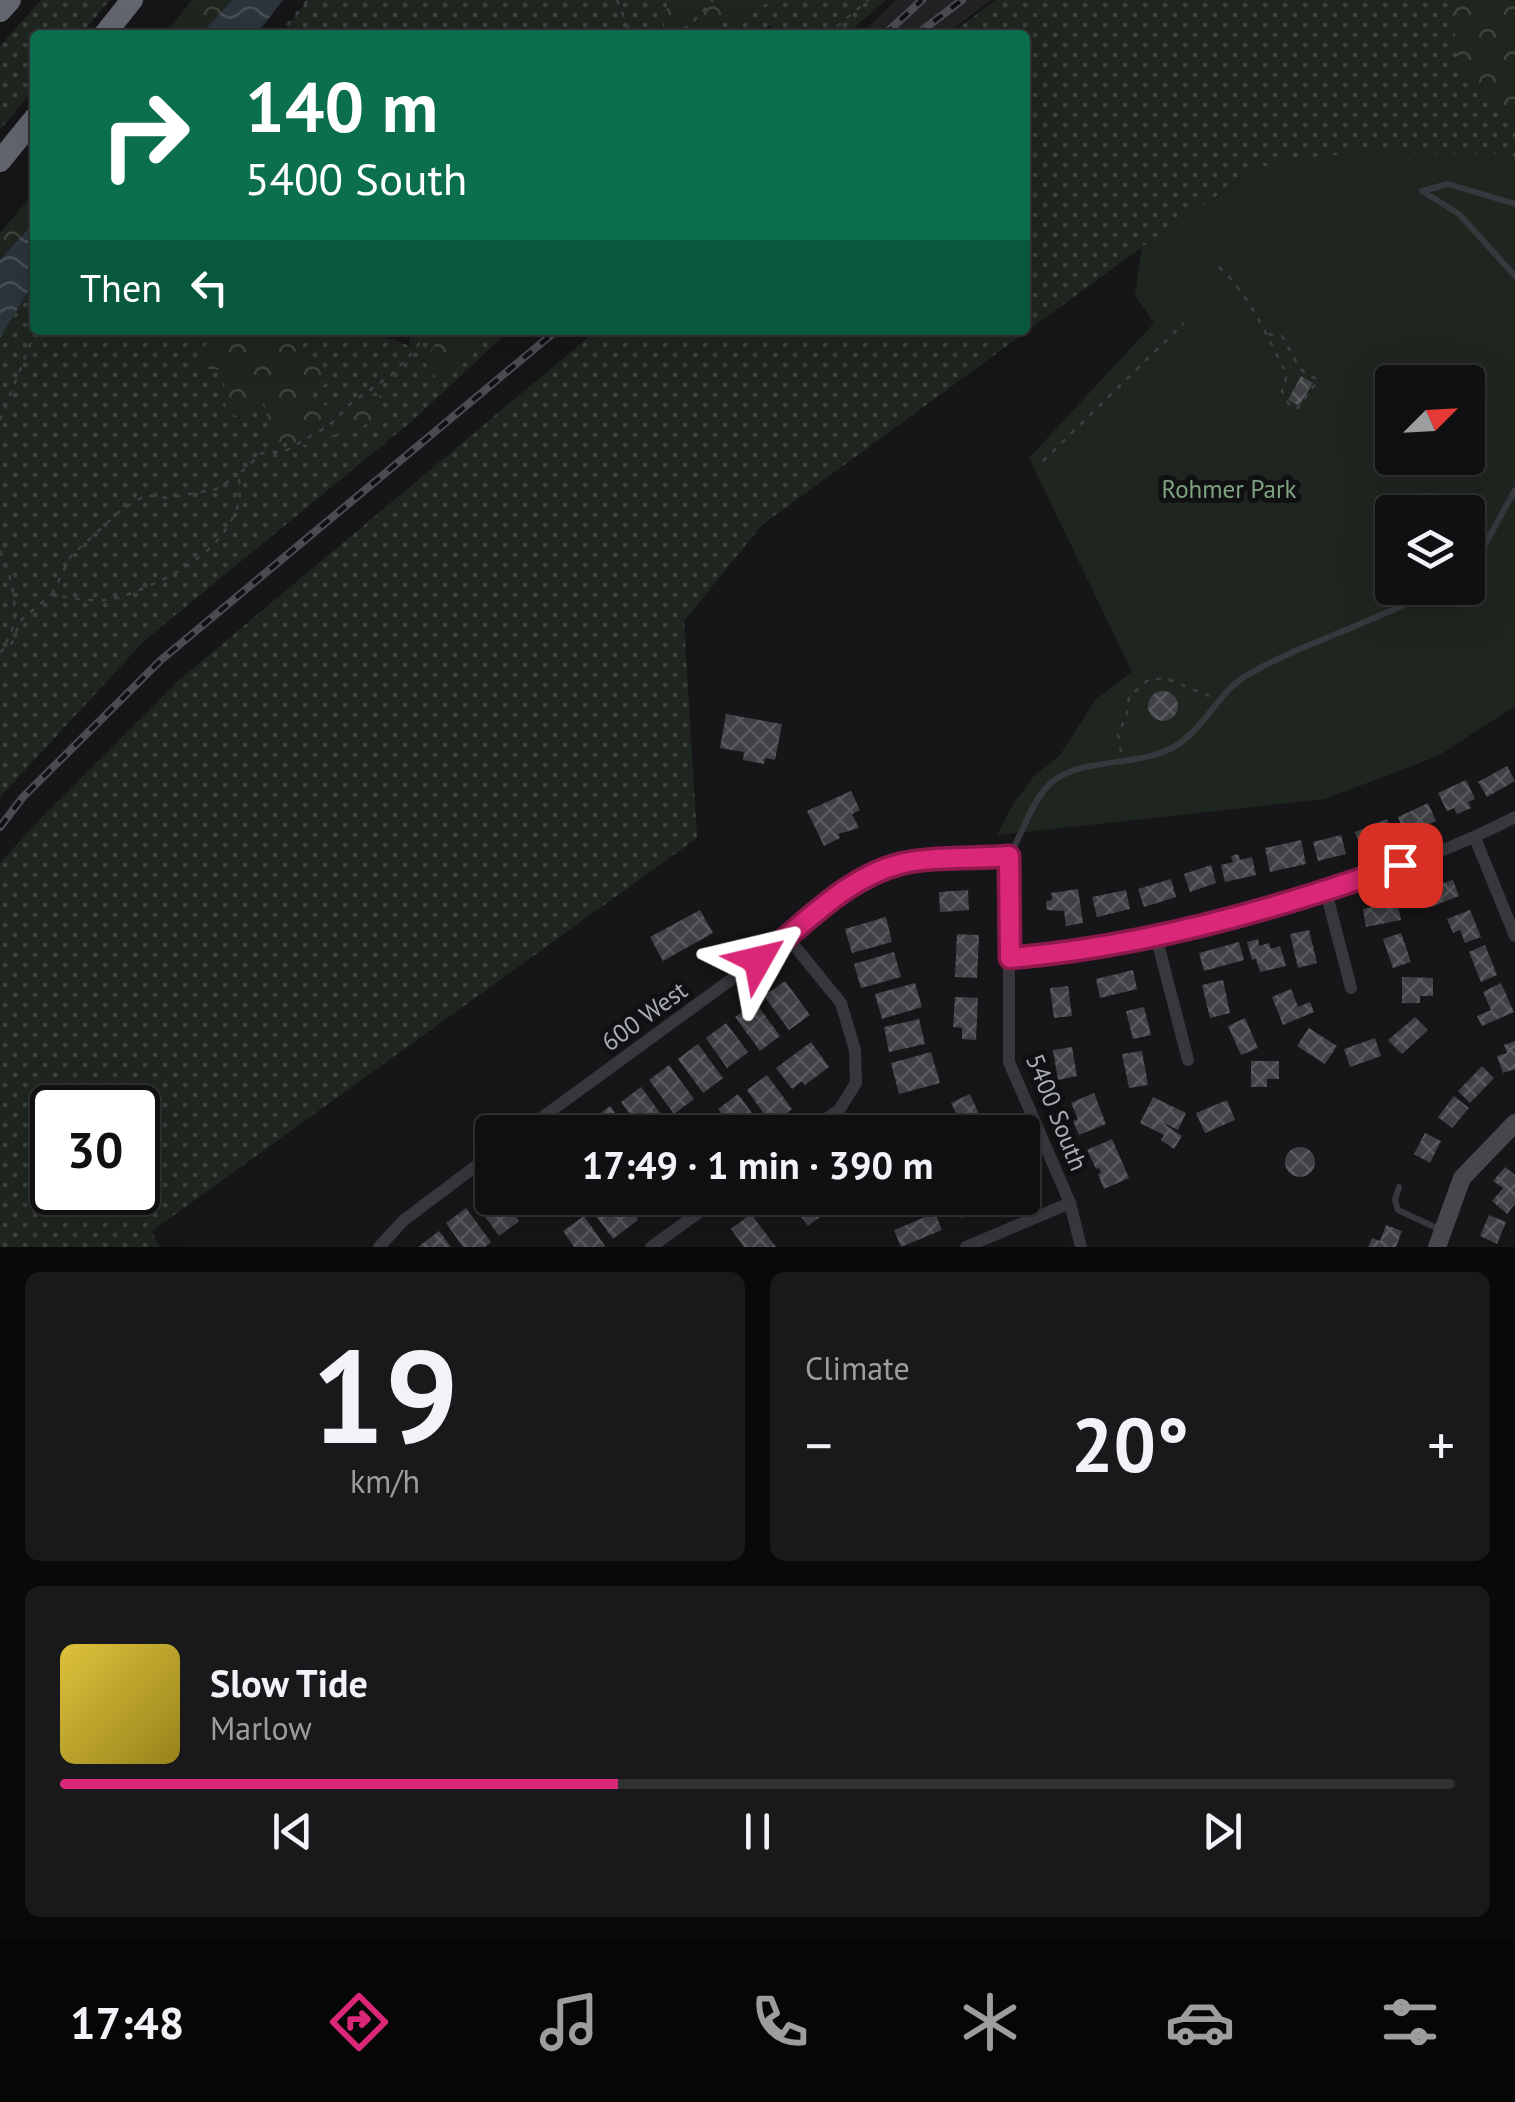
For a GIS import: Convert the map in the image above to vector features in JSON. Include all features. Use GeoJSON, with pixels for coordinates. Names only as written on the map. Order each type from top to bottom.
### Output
{"type":"FeatureCollection","features":[{"type":"Feature","properties":{"kind":"highway"},"geometry":{"type":"LineString","coordinates":[[0,11],[10,0]]}},
{"type":"Feature","properties":{"kind":"highway"},"geometry":{"type":"LineString","coordinates":[[108,30],[132,0]]}},
{"type":"Feature","properties":{"kind":"highway"},"geometry":{"type":"LineString","coordinates":[[0,161],[30,124]]}},
{"type":"Feature","properties":{"kind":"street"},"geometry":{"type":"LineString","coordinates":[[1010,958],[1072,952],[1156,936],[1326,892],[1475,838],[1515,817]]}},
{"type":"Feature","properties":{"kind":"street"},"geometry":{"type":"LineString","coordinates":[[1475,838],[1515,936]]}},
{"type":"Feature","properties":{"kind":"street","name":"600 West"},"geometry":{"type":"LineString","coordinates":[[545,1115],[788,938],[832,900],[867,878],[901,864],[1009,856]]}},
{"type":"Feature","properties":{"kind":"street","name":"5400 South"},"geometry":{"type":"LineString","coordinates":[[1009,856],[1008,1062],[1070,1203],[1080,1247]]}},
{"type":"Feature","properties":{"kind":"street"},"geometry":{"type":"LineString","coordinates":[[1326,892],[1351,988]]}},
{"type":"Feature","properties":{"kind":"street"},"geometry":{"type":"LineString","coordinates":[[1156,936],[1188,1060]]}},
{"type":"Feature","properties":{"kind":"street"},"geometry":{"type":"LineString","coordinates":[[788,938],[842,1003],[855,1050],[856,1082],[832,1115]]}},
{"type":"Feature","properties":{"kind":"street"},"geometry":{"type":"LineString","coordinates":[[1440,1239],[1462,1178],[1515,1123]]}},
{"type":"Feature","properties":{"kind":"street"},"geometry":{"type":"LineString","coordinates":[[379,1247],[404,1220],[475,1167]]}},
{"type":"Feature","properties":{"kind":"street"},"geometry":{"type":"LineString","coordinates":[[966,1247],[1070,1203]]}},
{"type":"Feature","properties":{"kind":"street"},"geometry":{"type":"LineString","coordinates":[[651,1247],[695,1215]]}},
{"type":"Feature","properties":{"kind":"lane"},"geometry":{"type":"LineString","coordinates":[[1515,204],[1448,184],[1422,190],[1460,214],[1515,276]]}},
{"type":"Feature","properties":{"kind":"lane"},"geometry":{"type":"LineString","coordinates":[[1485,544],[1515,490]]}},
{"type":"Feature","properties":{"kind":"lane"},"geometry":{"type":"LineString","coordinates":[[1009,856],[1047,786],[1063,774],[1143,760],[1179,744],[1246,675],[1407,605]]}},
{"type":"Feature","properties":{"kind":"lane"},"geometry":{"type":"LineString","coordinates":[[1399,1187],[1395,1200],[1398,1210],[1440,1239]]}},
{"type":"Feature","properties":{"kind":"path"},"geometry":{"type":"LineString","coordinates":[[283,30],[306,2],[316,0]]}},
{"type":"Feature","properties":{"kind":"path"},"geometry":{"type":"LineString","coordinates":[[617,0],[629,30]]}},
{"type":"Feature","properties":{"kind":"path"},"geometry":{"type":"LineString","coordinates":[[681,30],[713,0]]}},
{"type":"Feature","properties":{"kind":"path"},"geometry":{"type":"LineString","coordinates":[[832,30],[868,0]]}},
{"type":"Feature","properties":{"kind":"path"},"geometry":{"type":"LineString","coordinates":[[1219,267],[1234,281],[1266,334],[1287,375],[1282,392],[1290,408],[1298,408],[1318,380],[1300,369],[1282,336],[1266,334]]}},
{"type":"Feature","properties":{"kind":"path"},"geometry":{"type":"LineString","coordinates":[[1043,461],[1184,323]]}},
{"type":"Feature","properties":{"kind":"path"},"geometry":{"type":"LineString","coordinates":[[0,420],[37,335]]}},
{"type":"Feature","properties":{"kind":"path"},"geometry":{"type":"LineString","coordinates":[[0,651],[12,643],[20,621],[52,594],[71,556],[121,510],[146,495],[167,498],[216,489],[262,453],[284,451],[330,425],[349,404],[391,375],[416,349],[423,335]]}},
{"type":"Feature","properties":{"kind":"path"},"geometry":{"type":"LineString","coordinates":[[52,594],[120,597],[176,573],[213,547],[228,527],[239,501],[239,474]]}},
{"type":"Feature","properties":{"kind":"path"},"geometry":{"type":"LineString","coordinates":[[0,551],[11,582],[14,623],[8,642],[0,651]]}},
{"type":"Feature","properties":{"kind":"path"},"geometry":{"type":"LineString","coordinates":[[1122,763],[1118,735],[1129,697],[1148,679],[1168,680],[1219,700]]}},
{"type":"Feature","properties":{"kind":"shaded area"},"geometry":{"type":"Polygon","coordinates":[[[896,0],[991,0],[952,30],[865,30],[896,0]]]}},
{"type":"Feature","properties":{"kind":"green space"},"geometry":{"type":"Polygon","coordinates":[[[41,0],[110,0],[84,30],[30,30],[30,94],[0,130],[0,46],[41,0]]]}},
{"type":"Feature","properties":{"kind":"green space"},"geometry":{"type":"Polygon","coordinates":[[[192,0],[232,0],[205,30],[168,30],[192,0]]]}},
{"type":"Feature","properties":{"kind":"green space"},"geometry":{"type":"Polygon","coordinates":[[[308,0],[668,0],[664,30],[285,30],[308,0]]]}},
{"type":"Feature","properties":{"kind":"green space"},"geometry":{"type":"Polygon","coordinates":[[[668,0],[773,1],[707,30],[664,30],[668,0]]]}},
{"type":"Feature","properties":{"kind":"green space"},"geometry":{"type":"Polygon","coordinates":[[[770,0],[886,0],[852,30],[775,30],[769,25],[766,30],[707,30],[770,0]]]}},
{"type":"Feature","properties":{"kind":"green space"},"geometry":{"type":"Polygon","coordinates":[[[996,0],[1453,0],[1457,58],[1515,123],[1515,161],[1501,154],[1259,167],[1030,329],[1030,30],[956,30],[996,0]]]}},
{"type":"Feature","properties":{"kind":"green space"},"geometry":{"type":"Polygon","coordinates":[[[1453,0],[1515,0],[1515,123],[1457,58],[1453,0]]]}},
{"type":"Feature","properties":{"kind":"green space","name":"Rohmer Park"},"geometry":{"type":"Polygon","coordinates":[[[1350,153],[1502,154],[1515,161],[1515,706],[1438,756],[1325,799],[997,835],[1013,804],[1034,776],[1060,755],[1096,699],[1132,672],[1029,458],[1154,323],[1135,295],[1142,247],[1259,167],[1350,153]]]}},
{"type":"Feature","properties":{"kind":"green space"},"geometry":{"type":"Polygon","coordinates":[[[30,197],[30,227],[0,260],[0,233],[30,197]]]}},
{"type":"Feature","properties":{"kind":"green space"},"geometry":{"type":"Polygon","coordinates":[[[30,288],[30,335],[214,335],[192,367],[224,369],[263,397],[381,419],[381,395],[329,407],[309,398],[293,354],[313,335],[380,335],[410,346],[410,335],[441,335],[425,361],[459,367],[474,335],[505,335],[412,421],[144,641],[0,797],[0,338],[30,288]]]}},
{"type":"Feature","properties":{"kind":"green space"},"geometry":{"type":"Polygon","coordinates":[[[213,335],[313,335],[294,353],[309,356],[329,381],[309,398],[329,407],[382,395],[381,419],[310,445],[273,441],[263,398],[246,420],[226,412],[223,370],[190,367],[213,335]]]}},
{"type":"Feature","properties":{"kind":"green space"},"geometry":{"type":"Polygon","coordinates":[[[441,335],[474,335],[459,367],[439,381],[424,361],[441,335]]]}},
{"type":"Feature","properties":{"kind":"green space"},"geometry":{"type":"Polygon","coordinates":[[[591,335],[1022,335],[762,525],[684,621],[697,838],[152,1231],[159,1247],[0,1247],[0,863],[178,681],[591,335]]]}},
{"type":"Feature","properties":{"kind":"water"},"geometry":{"type":"Polygon","coordinates":[[[232,0],[283,0],[260,30],[205,30],[232,0]]]}},
{"type":"Feature","properties":{"kind":"water"},"geometry":{"type":"Polygon","coordinates":[[[30,227],[30,288],[0,338],[0,260],[30,227]]]}},
{"type":"Feature","properties":{"kind":"building"},"geometry":{"type":"Polygon","coordinates":[[[1301,376],[1313,383],[1299,406],[1288,400],[1301,376]]]}},
{"type":"Feature","properties":{"kind":"building"},"geometry":{"type":"Polygon","coordinates":[[[1163,691],[1174,695],[1178,706],[1174,717],[1163,721],[1152,717],[1148,706],[1152,695],[1163,691]]]}},
{"type":"Feature","properties":{"kind":"building"},"geometry":{"type":"Polygon","coordinates":[[[726,714],[782,724],[775,760],[765,758],[764,764],[743,760],[744,752],[720,748],[726,714]]]}},
{"type":"Feature","properties":{"kind":"building"},"geometry":{"type":"Polygon","coordinates":[[[1507,766],[1515,781],[1487,797],[1478,782],[1507,766]]]}},
{"type":"Feature","properties":{"kind":"building"},"geometry":{"type":"Polygon","coordinates":[[[1466,780],[1475,799],[1468,802],[1471,808],[1457,814],[1454,808],[1447,811],[1438,793],[1466,780]]]}},
{"type":"Feature","properties":{"kind":"building"},"geometry":{"type":"Polygon","coordinates":[[[851,791],[860,810],[852,814],[859,828],[838,834],[840,838],[824,846],[807,811],[851,791]]]}},
{"type":"Feature","properties":{"kind":"building"},"geometry":{"type":"Polygon","coordinates":[[[1428,803],[1436,821],[1405,835],[1398,817],[1428,803]]]}},
{"type":"Feature","properties":{"kind":"building"},"geometry":{"type":"Polygon","coordinates":[[[1387,819],[1394,838],[1362,850],[1355,832],[1387,819]]]}},
{"type":"Feature","properties":{"kind":"building"},"geometry":{"type":"Polygon","coordinates":[[[1341,835],[1346,854],[1318,861],[1313,842],[1341,835]]]}},
{"type":"Feature","properties":{"kind":"building"},"geometry":{"type":"Polygon","coordinates":[[[1301,840],[1306,864],[1270,872],[1265,848],[1301,840]]]}},
{"type":"Feature","properties":{"kind":"building"},"geometry":{"type":"Polygon","coordinates":[[[1238,854],[1240,860],[1252,857],[1256,875],[1225,882],[1221,865],[1233,862],[1231,856],[1238,854]]]}},
{"type":"Feature","properties":{"kind":"building"},"geometry":{"type":"Polygon","coordinates":[[[1211,865],[1216,883],[1190,892],[1184,874],[1211,865]]]}},
{"type":"Feature","properties":{"kind":"building"},"geometry":{"type":"Polygon","coordinates":[[[1171,879],[1176,897],[1144,907],[1138,889],[1171,879]]]}},
{"type":"Feature","properties":{"kind":"building"},"geometry":{"type":"Polygon","coordinates":[[[1453,880],[1459,896],[1431,907],[1424,889],[1453,880]]]}},
{"type":"Feature","properties":{"kind":"building"},"geometry":{"type":"Polygon","coordinates":[[[1078,889],[1083,923],[1066,926],[1064,911],[1047,910],[1046,901],[1052,900],[1051,893],[1078,889]]]}},
{"type":"Feature","properties":{"kind":"building"},"geometry":{"type":"Polygon","coordinates":[[[968,890],[969,910],[940,912],[939,892],[968,890]]]}},
{"type":"Feature","properties":{"kind":"building"},"geometry":{"type":"Polygon","coordinates":[[[1126,890],[1130,909],[1097,917],[1092,897],[1126,890]]]}},
{"type":"Feature","properties":{"kind":"building"},"geometry":{"type":"Polygon","coordinates":[[[1397,901],[1401,920],[1366,927],[1363,909],[1397,901]]]}},
{"type":"Feature","properties":{"kind":"building"},"geometry":{"type":"Polygon","coordinates":[[[700,910],[713,933],[663,961],[650,937],[700,910]]]}},
{"type":"Feature","properties":{"kind":"building"},"geometry":{"type":"Polygon","coordinates":[[[1470,910],[1481,937],[1465,943],[1460,930],[1453,933],[1447,919],[1470,910]]]}},
{"type":"Feature","properties":{"kind":"building"},"geometry":{"type":"Polygon","coordinates":[[[886,917],[892,942],[852,953],[845,929],[886,917]]]}},
{"type":"Feature","properties":{"kind":"building"},"geometry":{"type":"Polygon","coordinates":[[[1309,930],[1317,963],[1298,968],[1290,934],[1309,930]]]}},
{"type":"Feature","properties":{"kind":"building"},"geometry":{"type":"Polygon","coordinates":[[[1401,933],[1411,962],[1393,968],[1383,939],[1401,933]]]}},
{"type":"Feature","properties":{"kind":"building"},"geometry":{"type":"Polygon","coordinates":[[[957,934],[979,935],[977,978],[955,977],[957,934]]]}},
{"type":"Feature","properties":{"kind":"building"},"geometry":{"type":"Polygon","coordinates":[[[1258,939],[1259,946],[1280,946],[1286,966],[1260,972],[1247,942],[1258,939]]]}},
{"type":"Feature","properties":{"kind":"building"},"geometry":{"type":"Polygon","coordinates":[[[1239,942],[1244,960],[1204,971],[1199,953],[1239,942]]]}},
{"type":"Feature","properties":{"kind":"building"},"geometry":{"type":"Polygon","coordinates":[[[1485,945],[1497,975],[1481,982],[1469,952],[1485,945]]]}},
{"type":"Feature","properties":{"kind":"building"},"geometry":{"type":"Polygon","coordinates":[[[894,952],[901,977],[861,988],[854,964],[894,952]]]}},
{"type":"Feature","properties":{"kind":"building"},"geometry":{"type":"Polygon","coordinates":[[[1133,970],[1137,989],[1100,998],[1096,979],[1133,970]]]}},
{"type":"Feature","properties":{"kind":"building"},"geometry":{"type":"Polygon","coordinates":[[[1402,977],[1433,978],[1433,996],[1420,996],[1420,1003],[1402,1003],[1402,977]]]}},
{"type":"Feature","properties":{"kind":"building"},"geometry":{"type":"Polygon","coordinates":[[[1223,980],[1230,1013],[1210,1018],[1202,985],[1223,980]]]}},
{"type":"Feature","properties":{"kind":"building"},"geometry":{"type":"Polygon","coordinates":[[[785,981],[810,1015],[789,1030],[764,996],[785,981]]]}},
{"type":"Feature","properties":{"kind":"building"},"geometry":{"type":"Polygon","coordinates":[[[915,983],[922,1007],[882,1019],[875,994],[915,983]]]}},
{"type":"Feature","properties":{"kind":"building"},"geometry":{"type":"Polygon","coordinates":[[[1501,983],[1514,1012],[1482,1026],[1477,1016],[1491,1010],[1483,992],[1501,983]]]}},
{"type":"Feature","properties":{"kind":"building"},"geometry":{"type":"Polygon","coordinates":[[[1068,986],[1072,1016],[1054,1018],[1050,988],[1068,986]]]}},
{"type":"Feature","properties":{"kind":"building"},"geometry":{"type":"Polygon","coordinates":[[[1291,989],[1298,1007],[1310,1002],[1314,1012],[1283,1025],[1272,997],[1291,989]]]}},
{"type":"Feature","properties":{"kind":"building"},"geometry":{"type":"Polygon","coordinates":[[[955,997],[978,998],[976,1040],[962,1039],[962,1028],[953,1027],[955,997]]]}},
{"type":"Feature","properties":{"kind":"building"},"geometry":{"type":"Polygon","coordinates":[[[755,1002],[780,1036],[760,1051],[735,1017],[755,1002]]]}},
{"type":"Feature","properties":{"kind":"building"},"geometry":{"type":"Polygon","coordinates":[[[1144,1007],[1151,1035],[1133,1039],[1126,1011],[1144,1007]]]}},
{"type":"Feature","properties":{"kind":"building"},"geometry":{"type":"Polygon","coordinates":[[[1415,1017],[1428,1030],[1402,1054],[1388,1040],[1415,1017]]]}},
{"type":"Feature","properties":{"kind":"building"},"geometry":{"type":"Polygon","coordinates":[[[1245,1018],[1258,1048],[1241,1055],[1228,1026],[1245,1018]]]}},
{"type":"Feature","properties":{"kind":"building"},"geometry":{"type":"Polygon","coordinates":[[[919,1019],[925,1044],[889,1052],[884,1027],[919,1019]]]}},
{"type":"Feature","properties":{"kind":"building"},"geometry":{"type":"Polygon","coordinates":[[[726,1023],[748,1052],[727,1068],[706,1038],[726,1023]]]}},
{"type":"Feature","properties":{"kind":"building"},"geometry":{"type":"Polygon","coordinates":[[[1309,1028],[1337,1046],[1325,1064],[1297,1046],[1309,1028]]]}},
{"type":"Feature","properties":{"kind":"building"},"geometry":{"type":"Polygon","coordinates":[[[1375,1038],[1381,1056],[1350,1067],[1344,1049],[1375,1038]]]}},
{"type":"Feature","properties":{"kind":"building"},"geometry":{"type":"Polygon","coordinates":[[[1515,1041],[1515,1069],[1503,1073],[1497,1056],[1507,1053],[1504,1045],[1515,1041]]]}},
{"type":"Feature","properties":{"kind":"building"},"geometry":{"type":"Polygon","coordinates":[[[811,1042],[829,1067],[805,1085],[802,1081],[792,1089],[776,1068],[811,1042]]]}},
{"type":"Feature","properties":{"kind":"building"},"geometry":{"type":"Polygon","coordinates":[[[698,1044],[723,1078],[703,1093],[678,1059],[698,1044]]]}},
{"type":"Feature","properties":{"kind":"building"},"geometry":{"type":"Polygon","coordinates":[[[1072,1047],[1077,1076],[1058,1080],[1053,1050],[1072,1047]]]}},
{"type":"Feature","properties":{"kind":"building"},"geometry":{"type":"Polygon","coordinates":[[[1142,1051],[1148,1085],[1129,1088],[1122,1054],[1142,1051]]]}},
{"type":"Feature","properties":{"kind":"building"},"geometry":{"type":"Polygon","coordinates":[[[931,1052],[940,1083],[899,1094],[891,1063],[931,1052]]]}},
{"type":"Feature","properties":{"kind":"building"},"geometry":{"type":"Polygon","coordinates":[[[1251,1061],[1279,1061],[1279,1079],[1267,1079],[1267,1087],[1251,1087],[1251,1061]]]}},
{"type":"Feature","properties":{"kind":"building"},"geometry":{"type":"Polygon","coordinates":[[[669,1065],[694,1099],[674,1114],[649,1080],[669,1065]]]}},
{"type":"Feature","properties":{"kind":"building"},"geometry":{"type":"Polygon","coordinates":[[[1482,1066],[1494,1078],[1470,1103],[1458,1091],[1482,1066]]]}},
{"type":"Feature","properties":{"kind":"building"},"geometry":{"type":"Polygon","coordinates":[[[767,1075],[792,1109],[784,1115],[765,1115],[747,1090],[767,1075]]]}},
{"type":"Feature","properties":{"kind":"building"},"geometry":{"type":"Polygon","coordinates":[[[641,1087],[662,1115],[631,1115],[621,1102],[641,1087]]]}},
{"type":"Feature","properties":{"kind":"building"},"geometry":{"type":"Polygon","coordinates":[[[1094,1093],[1106,1124],[1079,1135],[1071,1103],[1094,1093]]]}},
{"type":"Feature","properties":{"kind":"building"},"geometry":{"type":"Polygon","coordinates":[[[738,1094],[753,1115],[722,1115],[718,1109],[738,1094]]]}},
{"type":"Feature","properties":{"kind":"building"},"geometry":{"type":"Polygon","coordinates":[[[970,1094],[980,1115],[951,1115],[956,1113],[951,1103],[970,1094]]]}},
{"type":"Feature","properties":{"kind":"building"},"geometry":{"type":"Polygon","coordinates":[[[1454,1096],[1469,1108],[1452,1128],[1438,1117],[1454,1096]]]}},
{"type":"Feature","properties":{"kind":"building"},"geometry":{"type":"Polygon","coordinates":[[[1153,1097],[1186,1113],[1178,1130],[1161,1122],[1182,1136],[1174,1149],[1161,1140],[1164,1135],[1140,1123],[1153,1097]]]}},
{"type":"Feature","properties":{"kind":"building"},"geometry":{"type":"Polygon","coordinates":[[[1227,1100],[1235,1120],[1205,1133],[1196,1113],[1227,1100]]]}},
{"type":"Feature","properties":{"kind":"building"},"geometry":{"type":"Polygon","coordinates":[[[610,1106],[617,1115],[598,1115],[610,1106]]]}},
{"type":"Feature","properties":{"kind":"building"},"geometry":{"type":"Polygon","coordinates":[[[1425,1133],[1441,1141],[1430,1163],[1414,1154],[1425,1133]]]}},
{"type":"Feature","properties":{"kind":"building"},"geometry":{"type":"Polygon","coordinates":[[[1112,1139],[1129,1178],[1104,1189],[1099,1168],[1096,1169],[1087,1150],[1112,1139]]]}},
{"type":"Feature","properties":{"kind":"building"},"geometry":{"type":"Polygon","coordinates":[[[1300,1147],[1311,1151],[1315,1162],[1311,1173],[1300,1177],[1289,1173],[1285,1162],[1289,1151],[1300,1147]]]}},
{"type":"Feature","properties":{"kind":"building"},"geometry":{"type":"Polygon","coordinates":[[[1505,1167],[1515,1175],[1515,1204],[1507,1214],[1492,1201],[1503,1188],[1493,1181],[1505,1167]]]}},
{"type":"Feature","properties":{"kind":"building"},"geometry":{"type":"Polygon","coordinates":[[[466,1208],[491,1242],[485,1247],[463,1247],[446,1223],[466,1208]]]}},
{"type":"Feature","properties":{"kind":"building"},"geometry":{"type":"Polygon","coordinates":[[[484,1215],[515,1215],[519,1221],[499,1236],[484,1215]]]}},
{"type":"Feature","properties":{"kind":"building"},"geometry":{"type":"Polygon","coordinates":[[[595,1215],[634,1215],[638,1220],[613,1239],[595,1215]]]}},
{"type":"Feature","properties":{"kind":"building"},"geometry":{"type":"Polygon","coordinates":[[[752,1215],[776,1247],[744,1247],[731,1229],[752,1215]]]}},
{"type":"Feature","properties":{"kind":"building"},"geometry":{"type":"Polygon","coordinates":[[[800,1215],[823,1215],[808,1226],[800,1215]]]}},
{"type":"Feature","properties":{"kind":"building"},"geometry":{"type":"Polygon","coordinates":[[[936,1215],[942,1230],[901,1247],[894,1230],[936,1215]]]}},
{"type":"Feature","properties":{"kind":"building"},"geometry":{"type":"Polygon","coordinates":[[[1489,1215],[1506,1222],[1497,1244],[1480,1236],[1489,1215]]]}},
{"type":"Feature","properties":{"kind":"building"},"geometry":{"type":"Polygon","coordinates":[[[584,1216],[605,1246],[574,1247],[563,1231],[584,1216]]]}},
{"type":"Feature","properties":{"kind":"building"},"geometry":{"type":"Polygon","coordinates":[[[1386,1225],[1402,1231],[1396,1247],[1368,1247],[1372,1238],[1380,1241],[1386,1225]]]}},
{"type":"Feature","properties":{"kind":"building"},"geometry":{"type":"Polygon","coordinates":[[[439,1231],[451,1247],[418,1247],[439,1231]]]}},
{"type":"Feature","properties":{"kind":"railway"},"geometry":{"type":"LineString","coordinates":[[889,30],[922,0]]}},
{"type":"Feature","properties":{"kind":"railway"},"geometry":{"type":"LineString","coordinates":[[923,30],[962,0]]}},
{"type":"Feature","properties":{"kind":"railway"},"geometry":{"type":"LineString","coordinates":[[0,827],[23,797],[161,660],[551,335]]}},
{"type":"Feature","properties":{"kind":"route"},"geometry":{"type":"LineString","coordinates":[[758,960],[832,900],[867,878],[901,864],[1009,856],[1010,958],[1072,952],[1156,936],[1326,892],[1400,865]]}}]}
